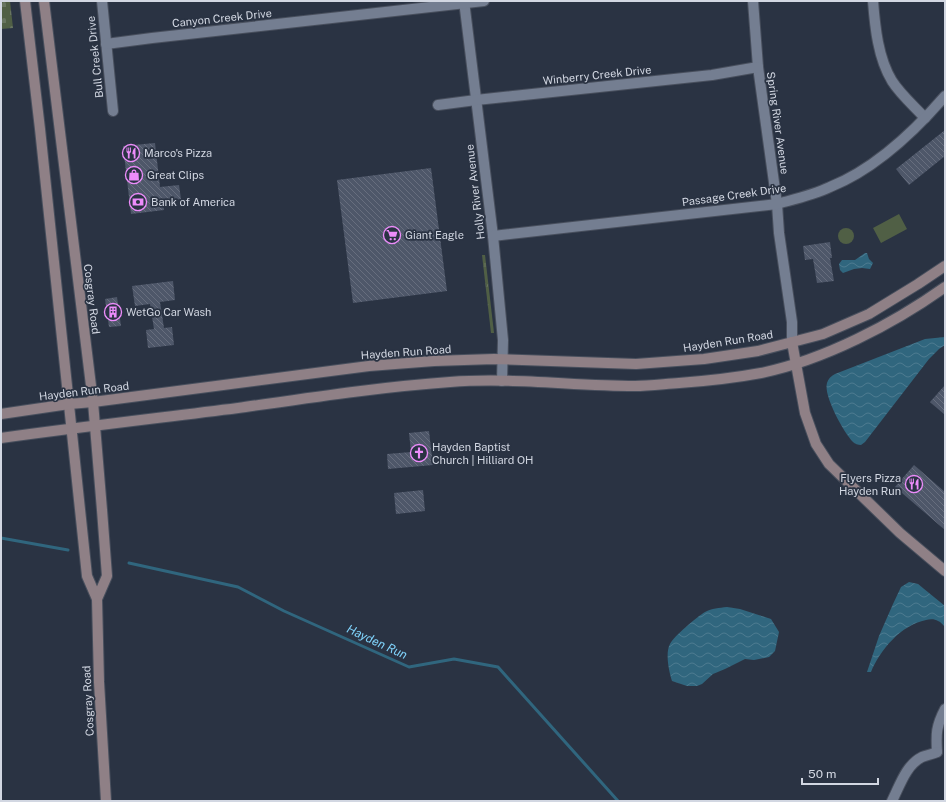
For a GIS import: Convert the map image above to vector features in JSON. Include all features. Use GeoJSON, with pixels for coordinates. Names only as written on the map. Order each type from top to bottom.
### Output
{"type":"FeatureCollection","features":[{"type":"Feature","properties":{"kind":"main road","name":"Cosgray Road"},"geometry":{"type":"LineString","coordinates":[[25,1],[87,576],[96,599],[106,801]]}},
{"type":"Feature","properties":{"kind":"main road","name":"Cosgray Road"},"geometry":{"type":"LineString","coordinates":[[44,1],[93,402],[107,576],[96,599]]}},
{"type":"Feature","properties":{"kind":"main road","name":"Hayden Run Road"},"geometry":{"type":"LineString","coordinates":[[1,414],[369,366],[434,360],[502,359],[636,364],[704,359],[758,351],[823,334],[869,314],[945,266]]}},
{"type":"Feature","properties":{"kind":"main road"},"geometry":{"type":"LineString","coordinates":[[1,438],[396,386],[454,381],[502,381],[637,386],[707,381],[762,372],[795,364],[830,351],[878,327],[928,299],[945,287]]}},
{"type":"Feature","properties":{"kind":"main road"},"geometry":{"type":"LineString","coordinates":[[792,342],[805,413],[816,444],[829,464],[900,533],[945,571]]}},
{"type":"Feature","properties":{"kind":"street","name":"Bull Creek Drive"},"geometry":{"type":"LineString","coordinates":[[102,1],[113,111]]}},
{"type":"Feature","properties":{"kind":"street","name":"Canyon Creek Drive"},"geometry":{"type":"LineString","coordinates":[[106,44],[464,2],[484,1]]}},
{"type":"Feature","properties":{"kind":"street","name":"Spring River Avenue"},"geometry":{"type":"LineString","coordinates":[[753,1],[758,67],[792,322],[792,342]]}},
{"type":"Feature","properties":{"kind":"street"},"geometry":{"type":"LineString","coordinates":[[873,1],[878,43],[892,81],[925,118]]}},
{"type":"Feature","properties":{"kind":"street","name":"Holly River Avenue"},"geometry":{"type":"LineString","coordinates":[[464,2],[493,236],[503,340],[502,381]]}},
{"type":"Feature","properties":{"kind":"street","name":"Winberry Creek Drive"},"geometry":{"type":"LineString","coordinates":[[438,105],[712,75],[758,67]]}},
{"type":"Feature","properties":{"kind":"street","name":"Passage Creek Drive"},"geometry":{"type":"LineString","coordinates":[[493,236],[777,204],[805,196],[831,187],[872,165],[913,131],[945,96]]}},
{"type":"Feature","properties":{"kind":"street"},"geometry":{"type":"LineString","coordinates":[[892,801],[906,771],[922,758],[941,754],[936,732],[940,718],[945,709]]}},
{"type":"Feature","properties":{"kind":"green space"},"geometry":{"type":"Polygon","coordinates":[[[1,1],[10,1],[13,28],[1,29],[1,1]]]}},
{"type":"Feature","properties":{"kind":"green space"},"geometry":{"type":"Polygon","coordinates":[[[899,214],[907,229],[881,243],[873,228],[899,214]]]}},
{"type":"Feature","properties":{"kind":"green space"},"geometry":{"type":"Polygon","coordinates":[[[843,228],[849,228],[854,233],[852,242],[849,244],[843,244],[838,239],[838,233],[843,228]]]}},
{"type":"Feature","properties":{"kind":"green space"},"geometry":{"type":"Polygon","coordinates":[[[482,255],[485,255],[494,333],[491,333],[482,255]]]}},
{"type":"Feature","properties":{"kind":"water"},"geometry":{"type":"Polygon","coordinates":[[[867,253],[869,259],[873,263],[870,269],[854,269],[843,273],[840,270],[839,264],[842,260],[855,260],[867,253]]]}},
{"type":"Feature","properties":{"kind":"water"},"geometry":{"type":"Polygon","coordinates":[[[945,337],[945,345],[929,359],[865,442],[861,445],[854,443],[845,431],[831,405],[827,389],[828,380],[835,374],[925,339],[945,337]]]}},
{"type":"Feature","properties":{"kind":"water"},"geometry":{"type":"Polygon","coordinates":[[[909,582],[918,584],[945,606],[945,627],[939,621],[931,619],[908,627],[892,640],[880,655],[871,672],[867,672],[879,636],[893,604],[901,587],[909,582]]]}},
{"type":"Feature","properties":{"kind":"water"},"geometry":{"type":"Polygon","coordinates":[[[727,607],[740,609],[771,619],[779,632],[775,651],[769,657],[754,660],[745,659],[713,674],[702,684],[697,686],[687,686],[672,681],[668,652],[672,641],[686,627],[705,612],[727,607]]]}},
{"type":"Feature","properties":{"kind":"building"},"geometry":{"type":"Polygon","coordinates":[[[945,130],[945,156],[909,185],[896,169],[945,130]]]}},
{"type":"Feature","properties":{"kind":"building"},"geometry":{"type":"Polygon","coordinates":[[[155,143],[160,187],[179,185],[181,199],[163,202],[164,210],[131,214],[123,146],[155,143]]]}},
{"type":"Feature","properties":{"kind":"building","name":"Giant Eagle"},"geometry":{"type":"Polygon","coordinates":[[[431,168],[447,291],[353,303],[337,180],[431,168]]]}},
{"type":"Feature","properties":{"kind":"building"},"geometry":{"type":"Polygon","coordinates":[[[830,242],[832,258],[830,258],[834,281],[817,283],[813,259],[805,260],[803,246],[830,242]]]}},
{"type":"Feature","properties":{"kind":"building"},"geometry":{"type":"Polygon","coordinates":[[[173,281],[175,300],[160,302],[164,328],[172,327],[174,345],[148,348],[146,330],[154,329],[150,304],[135,306],[132,286],[173,281]]]}},
{"type":"Feature","properties":{"kind":"building","name":"WetGo Car Wash"},"geometry":{"type":"Polygon","coordinates":[[[117,297],[121,326],[109,327],[105,299],[117,297]]]}},
{"type":"Feature","properties":{"kind":"building"},"geometry":{"type":"Polygon","coordinates":[[[945,385],[945,415],[930,402],[945,385]]]}},
{"type":"Feature","properties":{"kind":"building"},"geometry":{"type":"Polygon","coordinates":[[[429,431],[433,465],[388,469],[387,454],[411,452],[409,433],[429,431]]]}},
{"type":"Feature","properties":{"kind":"building"},"geometry":{"type":"Polygon","coordinates":[[[914,465],[945,492],[945,530],[895,487],[914,465]]]}},
{"type":"Feature","properties":{"kind":"building"},"geometry":{"type":"Polygon","coordinates":[[[423,490],[425,511],[396,514],[394,493],[423,490]]]}},
{"type":"Feature","properties":{"kind":"waterway","name":"Hayden Run"},"geometry":{"type":"LineString","coordinates":[[1,538],[68,550]]}},
{"type":"Feature","properties":{"kind":"waterway","name":"Hayden Run"},"geometry":{"type":"LineString","coordinates":[[129,563],[238,587],[284,611],[409,667],[454,659],[498,667],[618,801]]}},
{"type":"Feature","properties":{"kind":"place","name":"Marco's Pizza"},"geometry":{"type":"Point","coordinates":[131,153]}},
{"type":"Feature","properties":{"kind":"place","name":"Great Clips"},"geometry":{"type":"Point","coordinates":[134,175]}},
{"type":"Feature","properties":{"kind":"place","name":"Bank of America"},"geometry":{"type":"Point","coordinates":[138,202]}},
{"type":"Feature","properties":{"kind":"place","name":"Giant Eagle"},"geometry":{"type":"Point","coordinates":[392,235]}},
{"type":"Feature","properties":{"kind":"place","name":"WetGo Car Wash"},"geometry":{"type":"Point","coordinates":[113,312]}},
{"type":"Feature","properties":{"kind":"place","name":"Hayden Baptist Church | Hilliard OH"},"geometry":{"type":"Point","coordinates":[419,453]}},
{"type":"Feature","properties":{"kind":"place","name":"Flyers Pizza Hayden Run"},"geometry":{"type":"Point","coordinates":[914,484]}}]}
